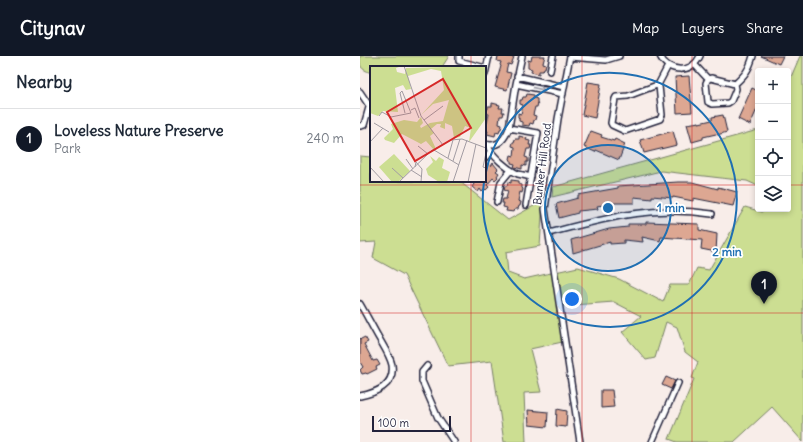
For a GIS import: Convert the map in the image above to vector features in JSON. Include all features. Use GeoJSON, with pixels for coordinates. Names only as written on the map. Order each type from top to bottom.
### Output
{"type":"FeatureCollection","features":[{"type":"Feature","properties":{"kind":"street"},"geometry":{"type":"LineString","coordinates":[[459,56],[459,61],[480,66]]}},
{"type":"Feature","properties":{"kind":"street"},"geometry":{"type":"LineString","coordinates":[[484,66],[489,56]]}},
{"type":"Feature","properties":{"kind":"street"},"geometry":{"type":"LineString","coordinates":[[486,145],[492,146],[500,142],[507,134],[522,56]]}},
{"type":"Feature","properties":{"kind":"street"},"geometry":{"type":"LineString","coordinates":[[550,71],[553,56]]}},
{"type":"Feature","properties":{"kind":"street"},"geometry":{"type":"LineString","coordinates":[[570,56],[606,58],[619,56]]}},
{"type":"Feature","properties":{"kind":"street","name":"Bunker Hill Road"},"geometry":{"type":"LineString","coordinates":[[570,56],[545,209],[580,442]]}},
{"type":"Feature","properties":{"kind":"street"},"geometry":{"type":"LineString","coordinates":[[660,56],[664,63],[668,66],[680,70],[694,64],[700,56]]}},
{"type":"Feature","properties":{"kind":"street"},"geometry":{"type":"LineString","coordinates":[[735,84],[745,75],[754,56]]}},
{"type":"Feature","properties":{"kind":"street"},"geometry":{"type":"LineString","coordinates":[[694,64],[708,79]]}},
{"type":"Feature","properties":{"kind":"street"},"geometry":{"type":"LineString","coordinates":[[658,85],[662,115],[660,119],[624,131],[612,125],[611,123],[616,97],[628,96],[658,85],[668,66]]}},
{"type":"Feature","properties":{"kind":"street"},"geometry":{"type":"LineString","coordinates":[[518,76],[564,87]]}},
{"type":"Feature","properties":{"kind":"street"},"geometry":{"type":"LineString","coordinates":[[708,79],[711,78],[735,84]]}},
{"type":"Feature","properties":{"kind":"street"},"geometry":{"type":"LineString","coordinates":[[708,79],[706,83],[708,102],[712,104],[728,104],[736,89],[735,84]]}},
{"type":"Feature","properties":{"kind":"street"},"geometry":{"type":"LineString","coordinates":[[516,84],[563,94]]}},
{"type":"Feature","properties":{"kind":"street"},"geometry":{"type":"LineString","coordinates":[[360,92],[370,104],[364,125],[360,126]]}},
{"type":"Feature","properties":{"kind":"street"},"geometry":{"type":"LineString","coordinates":[[509,128],[538,133],[526,205]]}},
{"type":"Feature","properties":{"kind":"street"},"geometry":{"type":"LineString","coordinates":[[486,145],[490,152],[511,170],[522,175],[531,176]]}},
{"type":"Feature","properties":{"kind":"street"},"geometry":{"type":"LineString","coordinates":[[486,157],[490,152]]}},
{"type":"Feature","properties":{"kind":"street"},"geometry":{"type":"LineString","coordinates":[[497,202],[502,182],[511,170]]}},
{"type":"Feature","properties":{"kind":"street"},"geometry":{"type":"LineString","coordinates":[[549,233],[625,214],[668,211],[712,214]]}},
{"type":"Feature","properties":{"kind":"street"},"geometry":{"type":"LineString","coordinates":[[360,304],[390,358],[392,370],[389,380],[383,387],[371,394],[360,396]]}},
{"type":"Feature","properties":{"kind":"street"},"geometry":{"type":"LineString","coordinates":[[427,366],[422,372],[422,382],[438,418],[454,442]]}},
{"type":"Feature","properties":{"kind":"street"},"geometry":{"type":"LineString","coordinates":[[652,442],[678,383]]}},
{"type":"Feature","properties":{"kind":"green space"},"geometry":{"type":"Polygon","coordinates":[[[360,56],[449,56],[443,66],[370,66],[370,72],[361,67],[360,56]]]}},
{"type":"Feature","properties":{"kind":"green space"},"geometry":{"type":"Polygon","coordinates":[[[800,56],[803,56],[803,442],[772,407],[734,442],[677,442],[669,439],[694,379],[692,378],[698,362],[685,352],[677,327],[666,322],[655,358],[646,360],[622,332],[641,316],[614,302],[560,306],[567,341],[530,349],[541,392],[524,393],[526,442],[504,442],[492,361],[448,366],[404,275],[373,258],[376,242],[360,243],[360,156],[370,157],[370,182],[460,182],[508,220],[543,201],[540,246],[506,252],[508,273],[524,279],[578,267],[619,279],[663,302],[670,285],[689,285],[697,268],[709,270],[745,207],[755,210],[755,212],[791,212],[791,77],[800,56]]]}},
{"type":"Feature","properties":{"kind":"green space"},"geometry":{"type":"Polygon","coordinates":[[[755,131],[755,185],[747,181],[661,171],[552,197],[553,187],[755,131]]]}},
{"type":"Feature","properties":{"kind":"building"},"geometry":{"type":"Polygon","coordinates":[[[498,56],[514,57],[511,65],[508,64],[506,72],[511,73],[507,90],[495,87],[501,66],[501,62],[497,61],[498,56]]]}},
{"type":"Feature","properties":{"kind":"building"},"geometry":{"type":"Polygon","coordinates":[[[532,56],[545,56],[543,63],[546,64],[545,68],[543,71],[539,71],[539,74],[531,72],[532,69],[528,68],[528,60],[531,61],[532,56]]]}},
{"type":"Feature","properties":{"kind":"building"},"geometry":{"type":"Polygon","coordinates":[[[761,56],[783,56],[779,64],[761,56]]]}},
{"type":"Feature","properties":{"kind":"building"},"geometry":{"type":"Polygon","coordinates":[[[689,76],[692,112],[677,113],[675,77],[689,76]]]}},
{"type":"Feature","properties":{"kind":"building"},"geometry":{"type":"Polygon","coordinates":[[[588,82],[601,84],[595,118],[582,115],[588,82]]]}},
{"type":"Feature","properties":{"kind":"building"},"geometry":{"type":"Polygon","coordinates":[[[752,88],[755,90],[755,114],[750,125],[738,119],[752,88]]]}},
{"type":"Feature","properties":{"kind":"building"},"geometry":{"type":"Polygon","coordinates":[[[527,94],[534,95],[534,98],[537,99],[538,103],[537,107],[535,107],[533,115],[536,116],[535,120],[533,124],[530,123],[529,126],[522,125],[522,122],[519,121],[518,117],[518,113],[521,114],[523,105],[520,104],[520,100],[522,100],[523,97],[526,97],[527,94]]]}},
{"type":"Feature","properties":{"kind":"building"},"geometry":{"type":"Polygon","coordinates":[[[492,103],[500,105],[499,108],[503,108],[502,112],[504,112],[503,116],[500,116],[499,124],[502,125],[501,129],[499,133],[496,132],[495,136],[487,134],[488,131],[486,130],[486,122],[489,114],[486,113],[486,109],[488,109],[488,106],[492,106],[492,103]]]}},
{"type":"Feature","properties":{"kind":"building"},"geometry":{"type":"Polygon","coordinates":[[[723,115],[727,132],[703,137],[703,139],[692,142],[687,124],[712,120],[712,117],[723,115]]]}},
{"type":"Feature","properties":{"kind":"building"},"geometry":{"type":"Polygon","coordinates":[[[591,131],[602,135],[601,137],[614,141],[615,139],[625,144],[619,160],[596,150],[595,152],[584,147],[591,131]]]}},
{"type":"Feature","properties":{"kind":"building"},"geometry":{"type":"Polygon","coordinates":[[[673,131],[677,145],[644,153],[640,140],[673,131]]]}},
{"type":"Feature","properties":{"kind":"building"},"geometry":{"type":"Polygon","coordinates":[[[519,136],[527,138],[526,140],[530,141],[529,145],[531,145],[530,149],[527,149],[525,157],[528,158],[528,162],[526,162],[526,166],[522,165],[522,169],[514,167],[515,164],[511,163],[510,159],[511,155],[514,156],[515,147],[512,146],[513,142],[515,139],[519,139],[519,136]]]}},
{"type":"Feature","properties":{"kind":"building"},"geometry":{"type":"Polygon","coordinates":[[[488,163],[491,166],[493,163],[498,169],[496,171],[499,173],[497,176],[498,177],[495,180],[493,178],[487,185],[489,187],[486,190],[485,189],[482,192],[480,189],[478,192],[472,187],[474,184],[472,182],[486,182],[486,166],[488,163]]]}},
{"type":"Feature","properties":{"kind":"building"},"geometry":{"type":"Polygon","coordinates":[[[511,180],[519,181],[519,184],[522,185],[523,189],[522,193],[520,192],[518,201],[521,202],[520,206],[518,209],[515,209],[514,212],[506,211],[507,208],[503,207],[504,203],[502,203],[503,199],[506,199],[508,191],[504,190],[505,186],[507,186],[508,182],[511,183],[511,180]]]}},
{"type":"Feature","properties":{"kind":"building"},"geometry":{"type":"Polygon","coordinates":[[[692,182],[737,192],[733,206],[693,198],[693,201],[673,197],[652,196],[652,199],[634,197],[634,203],[615,203],[597,206],[598,209],[578,211],[578,213],[559,218],[556,204],[578,198],[578,195],[618,188],[618,186],[692,182]]]}},
{"type":"Feature","properties":{"kind":"building"},"geometry":{"type":"Polygon","coordinates":[[[646,222],[699,224],[699,230],[717,234],[716,252],[701,249],[702,240],[661,237],[660,241],[642,237],[643,242],[624,240],[624,243],[610,244],[610,242],[573,253],[571,240],[609,229],[628,227],[628,224],[646,224],[646,222]]]}},
{"type":"Feature","properties":{"kind":"building"},"geometry":{"type":"Polygon","coordinates":[[[365,337],[368,342],[364,344],[373,361],[377,360],[380,365],[376,367],[377,369],[367,374],[362,374],[360,370],[363,367],[360,362],[360,338],[365,337]]]}},
{"type":"Feature","properties":{"kind":"building"},"geometry":{"type":"Polygon","coordinates":[[[666,377],[675,381],[671,389],[662,385],[666,377]]]}},
{"type":"Feature","properties":{"kind":"building"},"geometry":{"type":"Polygon","coordinates":[[[601,390],[612,390],[614,407],[601,408],[601,390]]]}},
{"type":"Feature","properties":{"kind":"building"},"geometry":{"type":"Polygon","coordinates":[[[557,409],[567,411],[566,427],[556,426],[557,409]]]}},
{"type":"Feature","properties":{"kind":"building"},"geometry":{"type":"Polygon","coordinates":[[[528,410],[548,412],[547,427],[529,425],[528,410]]]}},
{"type":"Feature","properties":{"kind":"place","name":"Loveless Nature Preserve"},"geometry":{"type":"Point","coordinates":[764,304]}}]}
